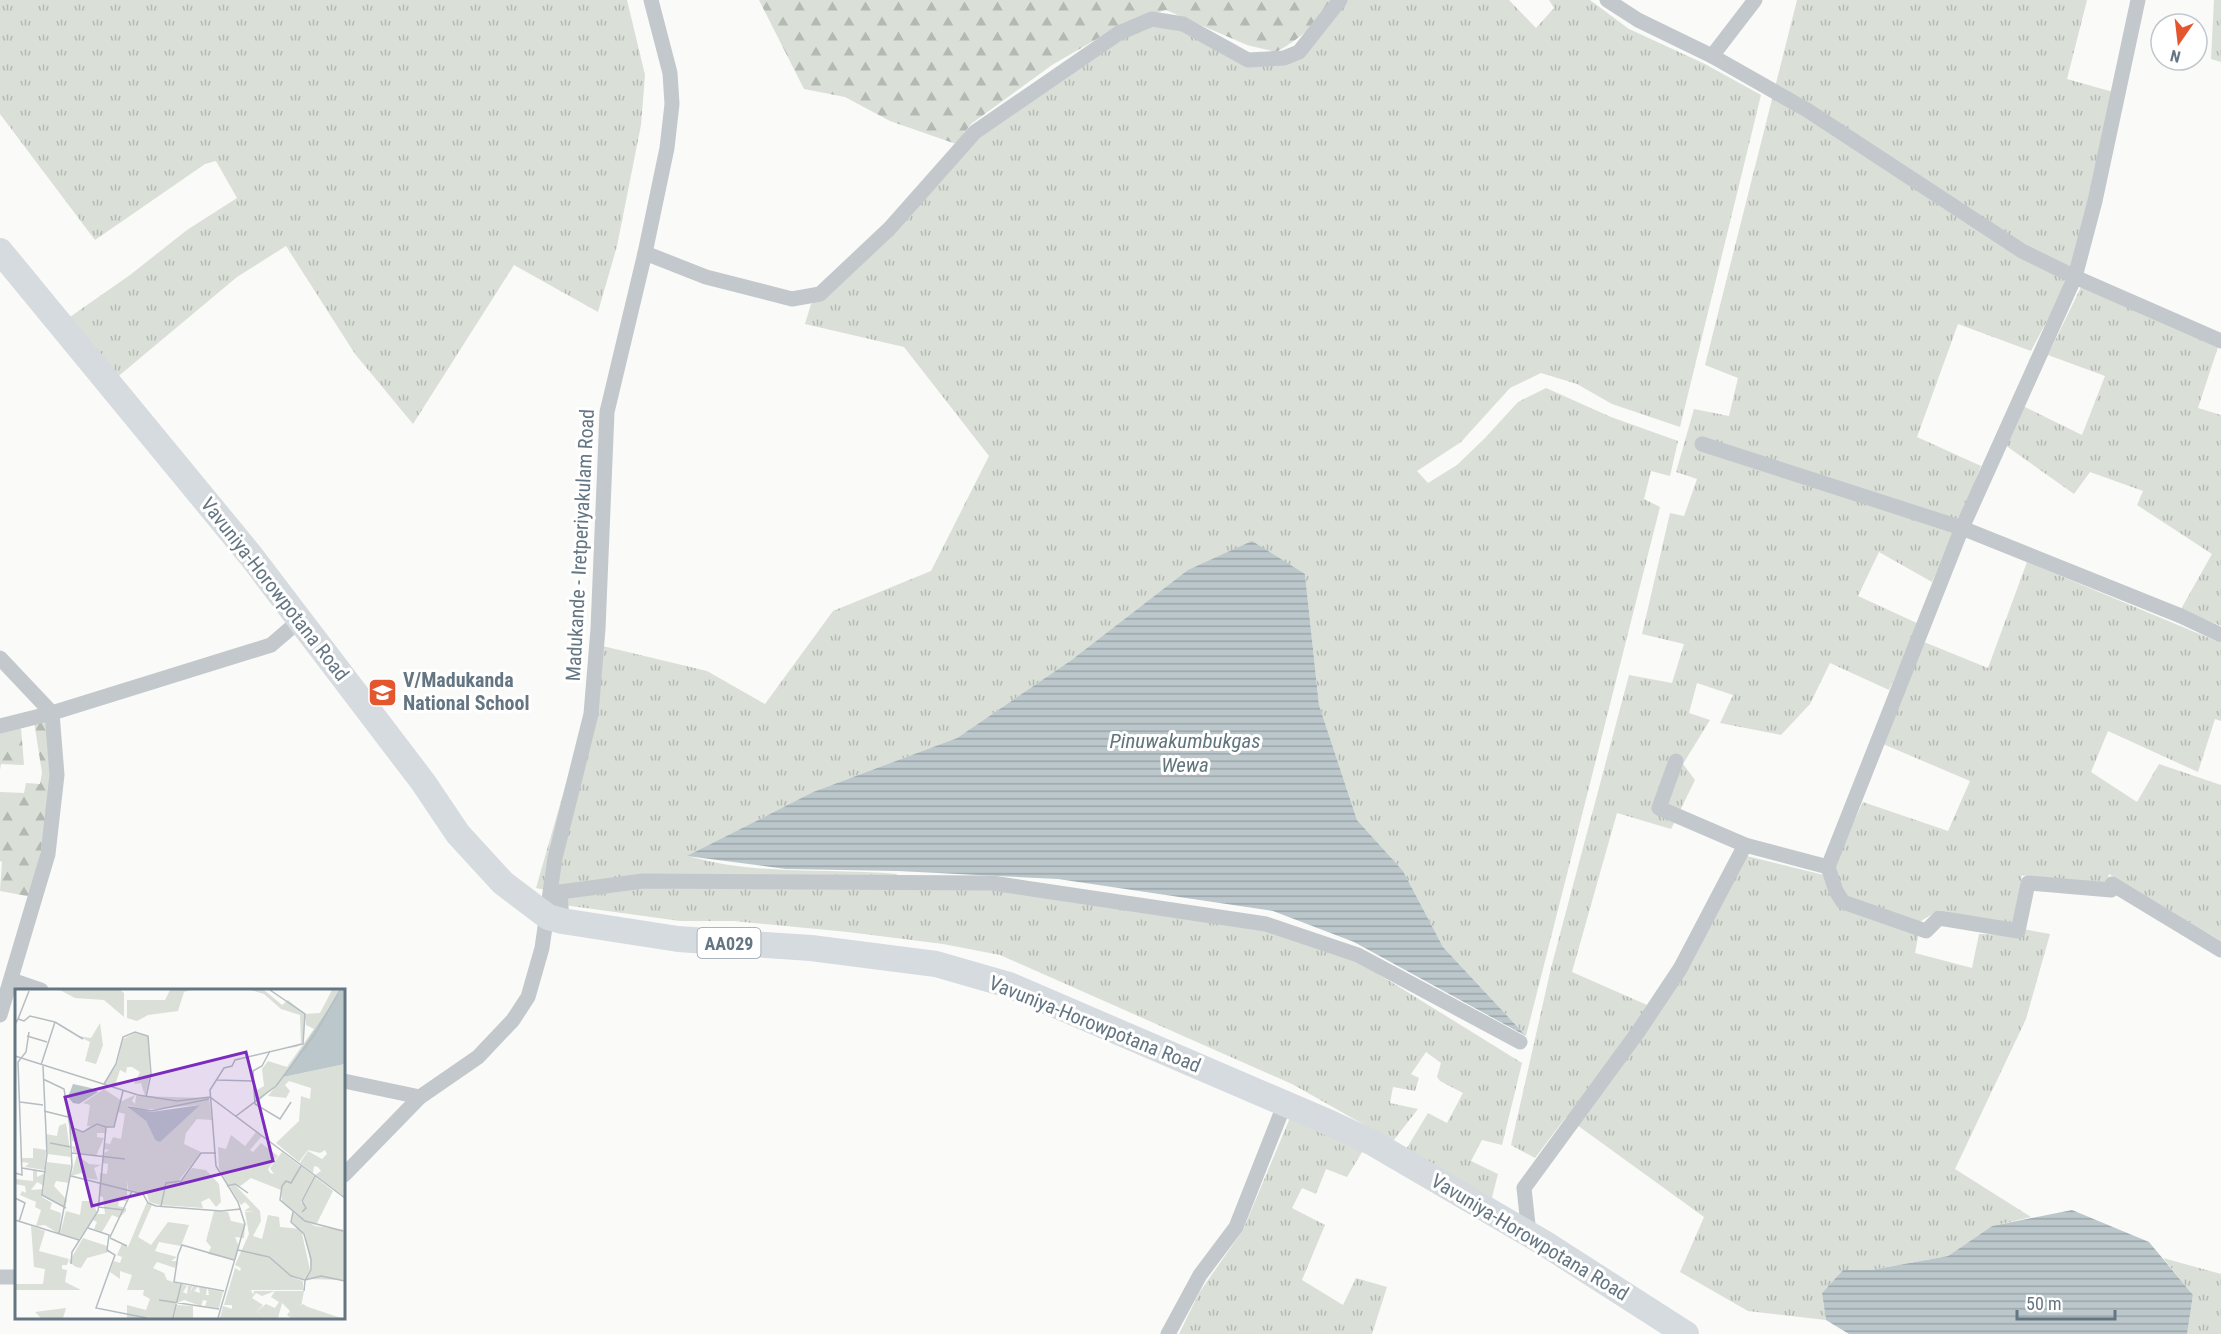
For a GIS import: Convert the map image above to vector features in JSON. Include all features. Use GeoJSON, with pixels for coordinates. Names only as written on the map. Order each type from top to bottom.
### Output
{"type":"FeatureCollection","features":[{"type":"Feature","properties":{"kind":"highway","name":"Vavuniya-Horowpotana Road"},"geometry":{"type":"LineString","coordinates":[[0,251],[251,555],[423,783],[458,834],[503,882],[555,919],[678,939],[811,948],[936,964],[1009,985],[1373,1143],[1529,1234],[1686,1334]]}},
{"type":"Feature","properties":{"kind":"street","name":"Madukande - Iretperiyakulam Road"},"geometry":{"type":"LineString","coordinates":[[555,919],[555,858],[591,714],[598,629],[607,412],[645,253],[667,148],[672,104],[670,73],[651,0]]}},
{"type":"Feature","properties":{"kind":"street"},"geometry":{"type":"LineString","coordinates":[[645,253],[706,277],[792,299],[819,294],[890,228],[975,132],[1119,33],[1152,19],[1183,24],[1248,60],[1284,58],[1299,52],[1340,0]]}},
{"type":"Feature","properties":{"kind":"street"},"geometry":{"type":"LineString","coordinates":[[1607,0],[1638,20],[1712,56],[1807,110],[2022,251],[2075,277],[2221,341]]}},
{"type":"Feature","properties":{"kind":"street"},"geometry":{"type":"LineString","coordinates":[[1712,56],[1755,0]]}},
{"type":"Feature","properties":{"kind":"street"},"geometry":{"type":"LineString","coordinates":[[2138,0],[2095,201],[2075,277],[1962,528],[1828,867],[1836,891],[1843,902],[1926,932],[1939,918],[2018,931],[2028,883],[2111,890],[2112,884],[2221,950]]}},
{"type":"Feature","properties":{"kind":"street"},"geometry":{"type":"LineString","coordinates":[[1702,444],[1962,528],[2181,616],[2221,635]]}},
{"type":"Feature","properties":{"kind":"street"},"geometry":{"type":"LineString","coordinates":[[0,726],[52,713],[271,645],[300,620]]}},
{"type":"Feature","properties":{"kind":"street"},"geometry":{"type":"LineString","coordinates":[[0,658],[52,713],[57,775],[48,854],[0,1015]]}},
{"type":"Feature","properties":{"kind":"street"},"geometry":{"type":"LineString","coordinates":[[1676,761],[1659,808],[1745,845],[1828,867]]}},
{"type":"Feature","properties":{"kind":"street"},"geometry":{"type":"LineString","coordinates":[[1529,1234],[1524,1188],[1638,1032],[1680,969],[1745,845]]}},
{"type":"Feature","properties":{"kind":"street"},"geometry":{"type":"LineString","coordinates":[[345,1174],[420,1096],[477,1057],[513,1020],[528,997],[542,948],[555,919],[560,892],[643,881],[992,883],[1266,924],[1358,955],[1520,1042]]}},
{"type":"Feature","properties":{"kind":"street"},"geometry":{"type":"LineString","coordinates":[[12,980],[38,989]]}},
{"type":"Feature","properties":{"kind":"street"},"geometry":{"type":"LineString","coordinates":[[345,1081],[420,1096]]}},
{"type":"Feature","properties":{"kind":"street"},"geometry":{"type":"LineString","coordinates":[[1167,1334],[1200,1275],[1236,1227],[1285,1103]]}},
{"type":"Feature","properties":{"kind":"green space"},"geometry":{"type":"Polygon","coordinates":[[[0,0],[627,0],[645,75],[641,125],[617,246],[598,312],[514,265],[413,424],[355,354],[286,246],[237,277],[115,379],[67,319],[130,275],[187,230],[237,198],[216,161],[205,164],[95,240],[0,114],[0,0]]]}},
{"type":"Feature","properties":{"kind":"green space"},"geometry":{"type":"Polygon","coordinates":[[[759,0],[1333,0],[1322,16],[1308,29],[1276,52],[1247,45],[1166,10],[1126,22],[1052,65],[971,124],[956,144],[890,121],[845,97],[804,89],[759,0]]]}},
{"type":"Feature","properties":{"kind":"green space"},"geometry":{"type":"Polygon","coordinates":[[[1347,0],[1509,0],[1536,28],[1554,8],[1549,0],[1590,0],[1629,29],[1705,64],[1761,95],[1680,427],[1612,404],[1577,384],[1541,373],[1510,388],[1461,442],[1417,471],[1428,483],[1457,465],[1518,402],[1546,388],[1611,417],[1678,441],[1670,476],[1651,471],[1644,499],[1660,507],[1526,1036],[1443,947],[1403,871],[1357,820],[1319,705],[1305,574],[1073,659],[957,738],[813,792],[688,856],[766,869],[898,874],[885,880],[680,879],[555,892],[536,888],[584,721],[590,643],[707,671],[765,704],[833,611],[931,571],[989,456],[904,347],[805,324],[811,304],[858,267],[977,134],[1124,35],[1152,25],[1177,26],[1232,57],[1302,56],[1347,0]]]}},
{"type":"Feature","properties":{"kind":"green space"},"geometry":{"type":"Polygon","coordinates":[[[1797,0],[2087,0],[2067,79],[2113,92],[2072,269],[2031,351],[1958,324],[1917,437],[1981,466],[1960,521],[1932,582],[1879,552],[1858,596],[1919,624],[1889,690],[1830,663],[1810,704],[1781,735],[1720,723],[1733,695],[1697,683],[1689,713],[1710,720],[1683,764],[1695,780],[1671,829],[1617,813],[1572,972],[1647,1005],[1676,961],[1735,853],[1828,876],[1863,802],[1948,831],[1970,781],[1883,744],[1924,642],[1988,668],[2027,562],[2221,643],[2221,721],[2215,719],[2198,772],[2108,731],[2091,772],[2137,802],[2159,764],[2221,785],[2221,941],[2109,874],[2106,886],[2022,875],[2012,925],[1939,910],[1921,921],[1915,953],[1972,968],[1979,934],[2021,935],[2023,929],[2050,934],[2026,1019],[1955,1169],[2031,1217],[1992,1226],[1948,1256],[1871,1270],[1843,1270],[1822,1293],[1826,1320],[1748,1311],[1680,1272],[1704,1217],[1566,1117],[1535,1158],[1511,1145],[1551,968],[1629,675],[1672,683],[1684,644],[1642,634],[1670,513],[1684,516],[1697,479],[1676,472],[1694,409],[1729,416],[1738,378],[1705,365],[1797,0]]]}},
{"type":"Feature","properties":{"kind":"green space"},"geometry":{"type":"Polygon","coordinates":[[[2214,0],[2221,0],[2221,62],[2211,59],[2214,0]]]}},
{"type":"Feature","properties":{"kind":"green space"},"geometry":{"type":"Polygon","coordinates":[[[2082,285],[2219,344],[2198,408],[2221,415],[2221,626],[2181,609],[2212,554],[2137,505],[2143,491],[2090,472],[2074,494],[2005,445],[2023,406],[2082,435],[2105,376],[2048,355],[2082,285]]]}},
{"type":"Feature","properties":{"kind":"green space"},"geometry":{"type":"Polygon","coordinates":[[[50,716],[53,787],[32,897],[0,891],[2,862],[0,861],[0,792],[24,793],[26,783],[40,784],[42,773],[34,721],[50,716]]]}},
{"type":"Feature","properties":{"kind":"green space"},"geometry":{"type":"Polygon","coordinates":[[[21,728],[24,765],[1,764],[0,770],[0,733],[21,728]]]}},
{"type":"Feature","properties":{"kind":"green space"},"geometry":{"type":"Polygon","coordinates":[[[643,886],[991,887],[1264,930],[1354,959],[1522,1063],[1502,1145],[1482,1140],[1471,1161],[1498,1174],[1490,1205],[1405,1151],[1428,1113],[1447,1123],[1463,1093],[1440,1081],[1437,1077],[1441,1063],[1426,1052],[1411,1074],[1419,1078],[1415,1091],[1393,1087],[1390,1103],[1418,1109],[1393,1141],[1292,1084],[1000,955],[943,944],[848,932],[734,921],[680,921],[564,905],[564,895],[643,886]]]}},
{"type":"Feature","properties":{"kind":"green space"},"geometry":{"type":"Polygon","coordinates":[[[1292,1113],[1364,1149],[1347,1177],[1326,1169],[1316,1194],[1302,1188],[1292,1208],[1325,1225],[1302,1280],[1343,1305],[1356,1278],[1387,1287],[1372,1334],[1179,1334],[1199,1293],[1243,1230],[1292,1113]]]}},
{"type":"Feature","properties":{"kind":"green space"},"geometry":{"type":"Polygon","coordinates":[[[2163,1258],[2221,1274],[2221,1334],[2187,1334],[2193,1295],[2163,1258]]]}},
{"type":"Feature","properties":{"kind":"water","name":"Pinuwakumbukgas Wewa"},"geometry":{"type":"Polygon","coordinates":[[[1252,541],[1305,574],[1319,705],[1357,820],[1403,871],[1443,947],[1526,1036],[1354,942],[1273,911],[1058,879],[898,871],[786,869],[687,856],[813,792],[957,738],[1073,659],[1188,570],[1252,541]]]}},
{"type":"Feature","properties":{"kind":"water"},"geometry":{"type":"Polygon","coordinates":[[[2072,1210],[2149,1242],[2193,1295],[2187,1334],[1849,1334],[1826,1320],[1822,1293],[1843,1270],[1871,1270],[1948,1256],[1992,1226],[2072,1210]]]}},
{"type":"Feature","properties":{"kind":"place","name":"V/Madukanda National School"},"geometry":{"type":"Point","coordinates":[382,692]}}]}
